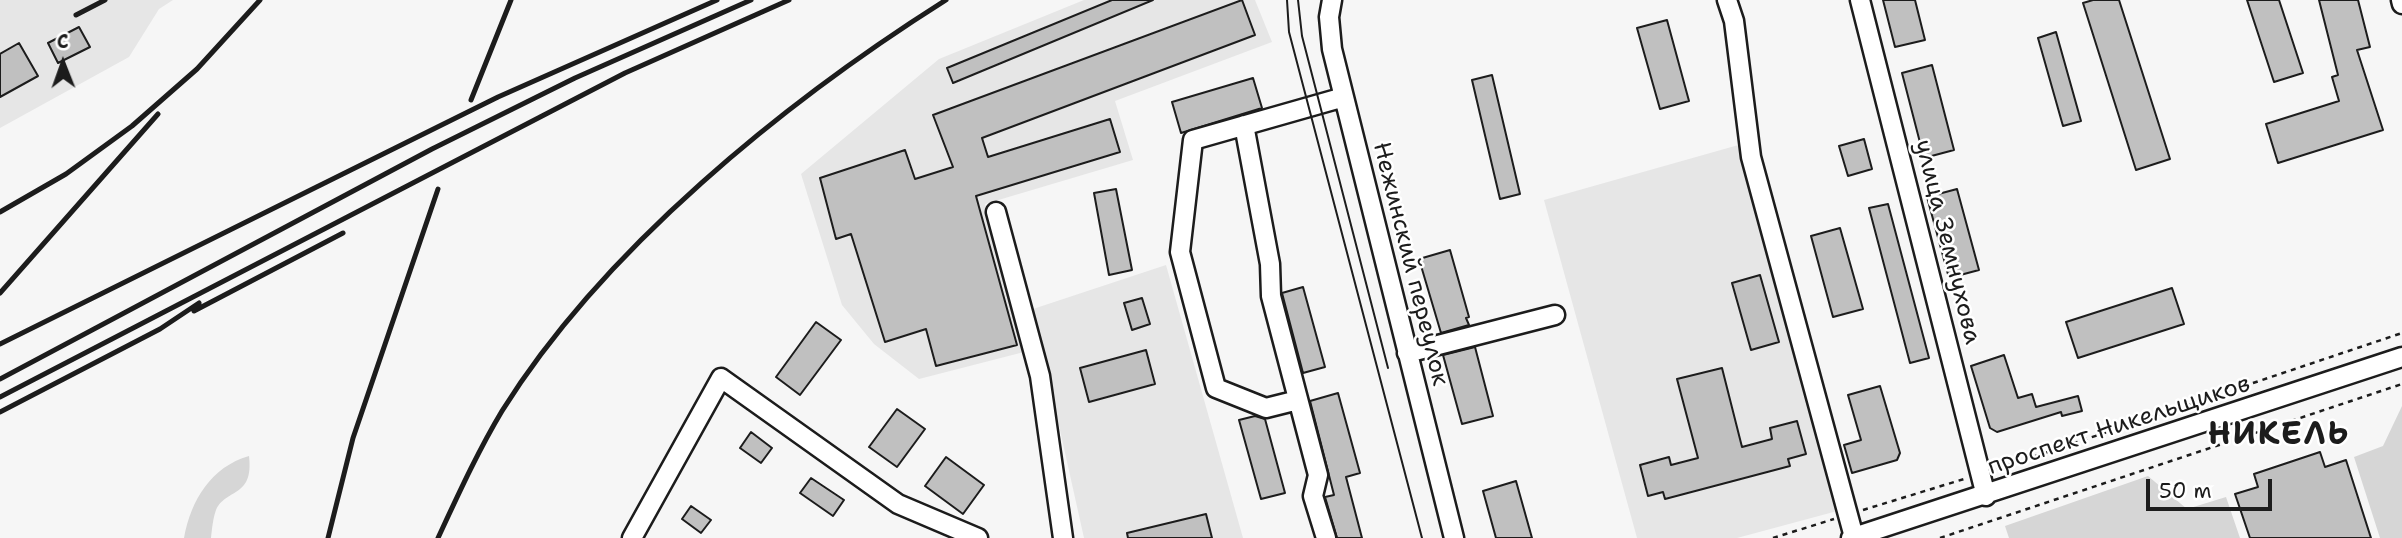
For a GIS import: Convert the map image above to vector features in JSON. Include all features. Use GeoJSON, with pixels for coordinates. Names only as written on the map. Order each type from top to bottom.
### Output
{"type":"FeatureCollection","features":[{"type":"Feature","properties":{"kind":"street","name":"Нежинский переулок"},"geometry":{"type":"LineString","coordinates":[[1332,0],[1329,17],[1332,49],[1454,538]]}},
{"type":"Feature","properties":{"kind":"street"},"geometry":{"type":"LineString","coordinates":[[1727,0],[1734,21],[1751,157],[1853,538]]}},
{"type":"Feature","properties":{"kind":"street","name":"улица Земнухова"},"geometry":{"type":"LineString","coordinates":[[1860,0],[1986,496]]}},
{"type":"Feature","properties":{"kind":"street"},"geometry":{"type":"LineString","coordinates":[[1298,400],[1266,408],[1216,388],[1180,252],[1193,140],[1344,97]]}},
{"type":"Feature","properties":{"kind":"street"},"geometry":{"type":"LineString","coordinates":[[1244,125],[1270,264],[1271,296],[1318,475],[1313,496],[1326,538]]}},
{"type":"Feature","properties":{"kind":"street"},"geometry":{"type":"LineString","coordinates":[[996,212],[1040,376],[1063,538]]}},
{"type":"Feature","properties":{"kind":"street"},"geometry":{"type":"LineString","coordinates":[[1407,353],[1555,314]]}},
{"type":"Feature","properties":{"kind":"street","name":"проспект Никельщиков"},"geometry":{"type":"LineString","coordinates":[[1853,538],[2402,357]]}},
{"type":"Feature","properties":{"kind":"street"},"geometry":{"type":"LineString","coordinates":[[635,536],[721,378],[898,504],[978,538]]}},
{"type":"Feature","properties":{"kind":"path"},"geometry":{"type":"LineString","coordinates":[[1773,538],[1981,474],[2402,332]]}},
{"type":"Feature","properties":{"kind":"path"},"geometry":{"type":"LineString","coordinates":[[1940,538],[2402,384]]}},
{"type":"Feature","properties":{"kind":"shaded area"},"geometry":{"type":"Polygon","coordinates":[[[0,0],[173,0],[159,9],[129,57],[0,128],[0,0]]]}},
{"type":"Feature","properties":{"kind":"shaded area"},"geometry":{"type":"Polygon","coordinates":[[[1084,0],[1255,0],[1272,42],[1115,101],[1133,160],[985,204],[1024,352],[919,379],[874,344],[842,305],[801,174],[939,59],[1084,0]]]}},
{"type":"Feature","properties":{"kind":"shaded area"},"geometry":{"type":"Polygon","coordinates":[[[1742,144],[1841,510],[1737,538],[1637,538],[1544,200],[1742,144]]]}},
{"type":"Feature","properties":{"kind":"shaded area"},"geometry":{"type":"Polygon","coordinates":[[[1166,265],[1243,538],[1084,538],[1033,309],[1166,265]]]}},
{"type":"Feature","properties":{"kind":"shaded area"},"geometry":{"type":"Polygon","coordinates":[[[2402,406],[2402,538],[2380,538],[2354,457],[2383,446],[2402,406]]]}},
{"type":"Feature","properties":{"kind":"shaded area"},"geometry":{"type":"Polygon","coordinates":[[[249,456],[247,479],[243,486],[220,503],[213,520],[211,538],[184,538],[192,511],[205,487],[224,468],[249,456]]]}},
{"type":"Feature","properties":{"kind":"shaded area"},"geometry":{"type":"Polygon","coordinates":[[[2148,476],[2187,509],[2226,497],[2240,538],[2009,538],[2005,526],[2148,476]]]}},
{"type":"Feature","properties":{"kind":"building"},"geometry":{"type":"Polygon","coordinates":[[[1112,0],[1153,0],[953,83],[947,68],[1112,0]]]}},
{"type":"Feature","properties":{"kind":"building"},"geometry":{"type":"Polygon","coordinates":[[[1242,0],[1255,35],[982,138],[988,157],[1110,119],[1120,152],[976,196],[1017,345],[936,366],[926,329],[885,342],[851,234],[836,239],[820,178],[905,150],[915,179],[953,167],[933,115],[1242,0]]]}},
{"type":"Feature","properties":{"kind":"building"},"geometry":{"type":"Polygon","coordinates":[[[1883,0],[1915,0],[1925,40],[1895,47],[1883,0]]]}},
{"type":"Feature","properties":{"kind":"building"},"geometry":{"type":"Polygon","coordinates":[[[2093,0],[2119,0],[2170,159],[2136,170],[2083,3],[2093,0]]]}},
{"type":"Feature","properties":{"kind":"building"},"geometry":{"type":"Polygon","coordinates":[[[2247,0],[2279,0],[2303,73],[2274,82],[2247,0]]]}},
{"type":"Feature","properties":{"kind":"building"},"geometry":{"type":"Polygon","coordinates":[[[2319,0],[2358,0],[2370,47],[2357,50],[2383,130],[2278,163],[2266,124],[2339,101],[2332,77],[2338,75],[2319,0]]]}},
{"type":"Feature","properties":{"kind":"building"},"geometry":{"type":"Polygon","coordinates":[[[1667,20],[1689,101],[1660,109],[1637,28],[1667,20]]]}},
{"type":"Feature","properties":{"kind":"building"},"geometry":{"type":"Polygon","coordinates":[[[79,27],[90,47],[58,63],[48,43],[79,27]]]}},
{"type":"Feature","properties":{"kind":"building"},"geometry":{"type":"Polygon","coordinates":[[[2056,32],[2081,121],[2063,126],[2038,38],[2056,32]]]}},
{"type":"Feature","properties":{"kind":"building"},"geometry":{"type":"Polygon","coordinates":[[[19,43],[38,76],[0,97],[0,54],[19,43]]]}},
{"type":"Feature","properties":{"kind":"building"},"geometry":{"type":"Polygon","coordinates":[[[1932,65],[1954,150],[1924,158],[1902,73],[1932,65]]]}},
{"type":"Feature","properties":{"kind":"building"},"geometry":{"type":"Polygon","coordinates":[[[1492,75],[1520,194],[1500,199],[1472,80],[1492,75]]]}},
{"type":"Feature","properties":{"kind":"building"},"geometry":{"type":"Polygon","coordinates":[[[1253,78],[1262,108],[1181,133],[1172,102],[1253,78]]]}},
{"type":"Feature","properties":{"kind":"building"},"geometry":{"type":"Polygon","coordinates":[[[1864,139],[1872,169],[1848,176],[1839,146],[1864,139]]]}},
{"type":"Feature","properties":{"kind":"building"},"geometry":{"type":"Polygon","coordinates":[[[1116,189],[1132,270],[1109,275],[1094,193],[1116,189]]]}},
{"type":"Feature","properties":{"kind":"building"},"geometry":{"type":"Polygon","coordinates":[[[1957,189],[1979,270],[1949,278],[1927,197],[1957,189]]]}},
{"type":"Feature","properties":{"kind":"building"},"geometry":{"type":"Polygon","coordinates":[[[1888,204],[1929,358],[1910,363],[1869,208],[1888,204]]]}},
{"type":"Feature","properties":{"kind":"building"},"geometry":{"type":"Polygon","coordinates":[[[1840,228],[1863,309],[1833,317],[1811,236],[1840,228]]]}},
{"type":"Feature","properties":{"kind":"building"},"geometry":{"type":"Polygon","coordinates":[[[1450,250],[1469,325],[1441,333],[1419,259],[1450,250]]]}},
{"type":"Feature","properties":{"kind":"building"},"geometry":{"type":"Polygon","coordinates":[[[1760,275],[1779,342],[1751,350],[1732,283],[1760,275]]]}},
{"type":"Feature","properties":{"kind":"building"},"geometry":{"type":"Polygon","coordinates":[[[1303,287],[1325,367],[1303,373],[1282,293],[1303,287]]]}},
{"type":"Feature","properties":{"kind":"building"},"geometry":{"type":"Polygon","coordinates":[[[2172,288],[2184,324],[2078,358],[2066,322],[2172,288]]]}},
{"type":"Feature","properties":{"kind":"building"},"geometry":{"type":"Polygon","coordinates":[[[1142,298],[1150,324],[1132,330],[1124,303],[1142,298]]]}},
{"type":"Feature","properties":{"kind":"building"},"geometry":{"type":"Polygon","coordinates":[[[816,322],[841,340],[800,395],[776,377],[816,322]]]}},
{"type":"Feature","properties":{"kind":"building"},"geometry":{"type":"Polygon","coordinates":[[[1475,347],[1493,416],[1462,424],[1443,355],[1475,347]]]}},
{"type":"Feature","properties":{"kind":"building"},"geometry":{"type":"Polygon","coordinates":[[[1146,350],[1155,384],[1089,402],[1080,368],[1146,350]]]}},
{"type":"Feature","properties":{"kind":"building"},"geometry":{"type":"Polygon","coordinates":[[[2004,355],[2018,398],[2032,394],[2036,407],[2078,396],[2082,411],[2062,416],[2061,412],[1997,432],[1990,428],[1971,366],[2004,355]]]}},
{"type":"Feature","properties":{"kind":"building"},"geometry":{"type":"Polygon","coordinates":[[[1722,368],[1742,447],[1772,439],[1770,428],[1797,421],[1806,454],[1788,459],[1790,466],[1665,499],[1663,492],[1648,496],[1640,465],[1669,457],[1671,465],[1698,458],[1677,379],[1722,368]]]}},
{"type":"Feature","properties":{"kind":"building"},"geometry":{"type":"Polygon","coordinates":[[[1880,386],[1900,453],[1897,460],[1852,473],[1844,445],[1861,440],[1848,395],[1880,386]]]}},
{"type":"Feature","properties":{"kind":"building"},"geometry":{"type":"Polygon","coordinates":[[[1338,393],[1360,473],[1346,477],[1362,538],[1337,538],[1325,497],[1334,495],[1310,401],[1338,393]]]}},
{"type":"Feature","properties":{"kind":"building"},"geometry":{"type":"Polygon","coordinates":[[[897,409],[925,429],[897,467],[869,447],[897,409]]]}},
{"type":"Feature","properties":{"kind":"building"},"geometry":{"type":"Polygon","coordinates":[[[1255,416],[1265,419],[1285,493],[1261,499],[1239,420],[1255,416]]]}},
{"type":"Feature","properties":{"kind":"building"},"geometry":{"type":"Polygon","coordinates":[[[751,432],[772,448],[761,463],[740,448],[751,432]]]}},
{"type":"Feature","properties":{"kind":"building"},"geometry":{"type":"Polygon","coordinates":[[[2320,452],[2325,467],[2346,460],[2371,538],[2250,538],[2235,494],[2258,487],[2254,474],[2320,452]]]}},
{"type":"Feature","properties":{"kind":"building"},"geometry":{"type":"Polygon","coordinates":[[[946,457],[984,485],[963,514],[925,486],[946,457]]]}},
{"type":"Feature","properties":{"kind":"building"},"geometry":{"type":"Polygon","coordinates":[[[811,478],[844,500],[833,516],[800,493],[811,478]]]}},
{"type":"Feature","properties":{"kind":"building"},"geometry":{"type":"Polygon","coordinates":[[[1516,481],[1532,538],[1496,538],[1483,491],[1516,481]]]}},
{"type":"Feature","properties":{"kind":"building"},"geometry":{"type":"Polygon","coordinates":[[[691,506],[711,520],[701,533],[682,519],[691,506]]]}},
{"type":"Feature","properties":{"kind":"building"},"geometry":{"type":"Polygon","coordinates":[[[1206,514],[1212,538],[1128,538],[1127,533],[1206,514]]]}},
{"type":"Feature","properties":{"kind":"tram line"},"geometry":{"type":"LineString","coordinates":[[1287,0],[1289,32],[1422,538]]}},
{"type":"Feature","properties":{"kind":"tram line"},"geometry":{"type":"LineString","coordinates":[[1298,0],[1302,36],[1388,368]]}},
{"type":"Feature","properties":{"kind":"railway"},"geometry":{"type":"LineString","coordinates":[[76,15],[105,0]]}},
{"type":"Feature","properties":{"kind":"railway"},"geometry":{"type":"LineString","coordinates":[[0,212],[66,174],[132,126],[197,69],[260,0]]}},
{"type":"Feature","properties":{"kind":"railway"},"geometry":{"type":"LineString","coordinates":[[471,100],[511,0]]}},
{"type":"Feature","properties":{"kind":"railway"},"geometry":{"type":"LineString","coordinates":[[0,344],[498,97],[717,0]]}},
{"type":"Feature","properties":{"kind":"railway"},"geometry":{"type":"LineString","coordinates":[[0,379],[432,149],[575,78],[751,0]]}},
{"type":"Feature","properties":{"kind":"railway"},"geometry":{"type":"LineString","coordinates":[[0,397],[625,73],[789,0]]}},
{"type":"Feature","properties":{"kind":"railway"},"geometry":{"type":"LineString","coordinates":[[438,538],[476,457],[502,411],[544,351],[591,293],[645,236],[762,132],[823,84],[946,0]]}},
{"type":"Feature","properties":{"kind":"railway"},"geometry":{"type":"LineString","coordinates":[[0,293],[158,114]]}},
{"type":"Feature","properties":{"kind":"railway"},"geometry":{"type":"LineString","coordinates":[[328,538],[353,438],[438,189]]}},
{"type":"Feature","properties":{"kind":"railway"},"geometry":{"type":"LineString","coordinates":[[194,311],[343,233]]}},
{"type":"Feature","properties":{"kind":"railway"},"geometry":{"type":"LineString","coordinates":[[0,412],[160,329],[199,303]]}},
{"type":"Feature","properties":{"kind":"district","name":"НИКЕЛЬ"},"geometry":{"type":"Point","coordinates":[2279,436]}}]}
